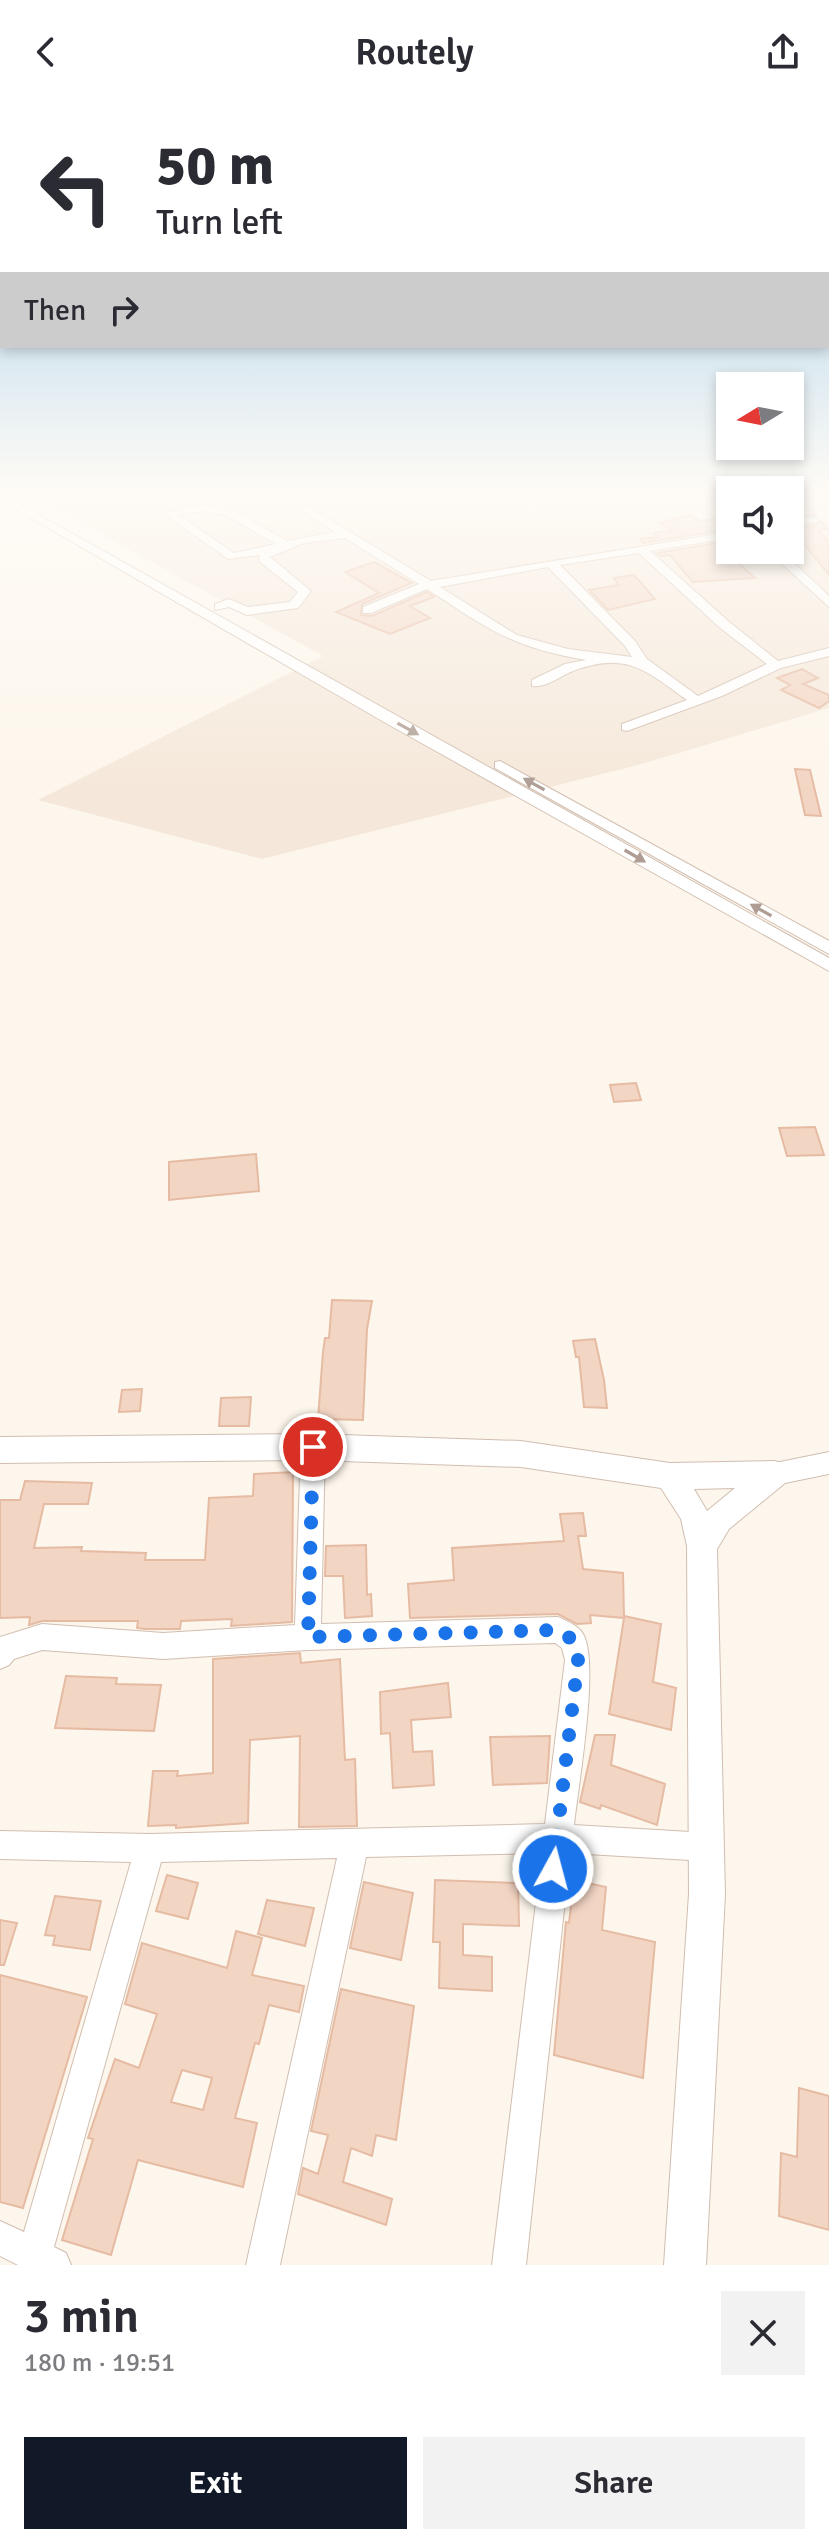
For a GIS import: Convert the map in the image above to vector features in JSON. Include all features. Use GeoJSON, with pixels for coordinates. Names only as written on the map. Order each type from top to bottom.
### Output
{"type":"FeatureCollection","features":[{"type":"Feature","properties":{"kind":"street"},"geometry":{"type":"LineString","coordinates":[[164,590],[829,965]]}},
{"type":"Feature","properties":{"kind":"street"},"geometry":{"type":"LineString","coordinates":[[188,590],[829,948]]}},
{"type":"Feature","properties":{"kind":"street"},"geometry":{"type":"LineString","coordinates":[[219,607],[229,603],[247,611],[294,605],[303,590]]}},
{"type":"Feature","properties":{"kind":"street"},"geometry":{"type":"LineString","coordinates":[[367,610],[413,590]]}},
{"type":"Feature","properties":{"kind":"street"},"geometry":{"type":"LineString","coordinates":[[436,590],[497,630],[530,645],[606,659],[642,662]]}},
{"type":"Feature","properties":{"kind":"street"},"geometry":{"type":"LineString","coordinates":[[577,590],[630,644],[642,662],[697,701]]}},
{"type":"Feature","properties":{"kind":"street"},"geometry":{"type":"LineString","coordinates":[[689,590],[743,642],[776,665]]}},
{"type":"Feature","properties":{"kind":"street"},"geometry":{"type":"LineString","coordinates":[[627,727],[697,701],[776,665],[829,652]]}},
{"type":"Feature","properties":{"kind":"street"},"geometry":{"type":"LineString","coordinates":[[537,683],[570,667],[606,659]]}},
{"type":"Feature","properties":{"kind":"street"},"geometry":{"type":"LineString","coordinates":[[308,1637],[313,1447]]}},
{"type":"Feature","properties":{"kind":"street"},"geometry":{"type":"LineString","coordinates":[[0,1450],[313,1447],[521,1454],[670,1476],[775,1474],[829,1463]]}},
{"type":"Feature","properties":{"kind":"street"},"geometry":{"type":"LineString","coordinates":[[702,1546],[719,1519],[775,1474]]}},
{"type":"Feature","properties":{"kind":"street"},"geometry":{"type":"LineString","coordinates":[[670,1476],[694,1514],[702,1546],[707,1847],[705,1963],[685,2265]]}},
{"type":"Feature","properties":{"kind":"street"},"geometry":{"type":"LineString","coordinates":[[0,1656],[6,1648],[42,1637],[163,1646],[308,1637],[558,1630],[573,1640],[578,1660],[509,2265]]}},
{"type":"Feature","properties":{"kind":"street"},"geometry":{"type":"LineString","coordinates":[[0,1845],[150,1848],[556,1838],[707,1847]]}},
{"type":"Feature","properties":{"kind":"street"},"geometry":{"type":"LineString","coordinates":[[263,2265],[355,1842]]}},
{"type":"Feature","properties":{"kind":"street"},"geometry":{"type":"LineString","coordinates":[[0,2238],[45,2260],[150,1848]]}},
{"type":"Feature","properties":{"kind":"shaded area"},"geometry":{"type":"Polygon","coordinates":[[[203,590],[829,590],[829,708],[638,765],[262,859],[38,800],[323,656],[203,590]]]}},
{"type":"Feature","properties":{"kind":"building"},"geometry":{"type":"Polygon","coordinates":[[[374,590],[396,590],[362,604],[361,615],[372,616],[427,592],[434,597],[410,606],[430,618],[390,634],[336,612],[379,593],[374,590]]]}},
{"type":"Feature","properties":{"kind":"building"},"geometry":{"type":"Polygon","coordinates":[[[589,590],[647,590],[655,599],[608,610],[589,590]]]}},
{"type":"Feature","properties":{"kind":"building"},"geometry":{"type":"Polygon","coordinates":[[[802,669],[818,678],[803,684],[829,695],[829,701],[819,708],[781,690],[790,685],[777,678],[802,669]]]}},
{"type":"Feature","properties":{"kind":"building"},"geometry":{"type":"Polygon","coordinates":[[[795,769],[810,770],[821,816],[805,815],[795,769]]]}},
{"type":"Feature","properties":{"kind":"building"},"geometry":{"type":"Polygon","coordinates":[[[636,1083],[641,1100],[614,1102],[610,1085],[636,1083]]]}},
{"type":"Feature","properties":{"kind":"building"},"geometry":{"type":"Polygon","coordinates":[[[815,1127],[824,1155],[787,1156],[779,1128],[815,1127]]]}},
{"type":"Feature","properties":{"kind":"building"},"geometry":{"type":"Polygon","coordinates":[[[256,1154],[259,1191],[169,1200],[169,1162],[256,1154]]]}},
{"type":"Feature","properties":{"kind":"building"},"geometry":{"type":"Polygon","coordinates":[[[332,1300],[372,1301],[367,1329],[363,1420],[318,1419],[323,1352],[325,1338],[329,1338],[332,1300]]]}},
{"type":"Feature","properties":{"kind":"building"},"geometry":{"type":"Polygon","coordinates":[[[595,1339],[607,1408],[584,1407],[579,1357],[576,1357],[573,1341],[595,1339]]]}},
{"type":"Feature","properties":{"kind":"building"},"geometry":{"type":"Polygon","coordinates":[[[142,1389],[140,1411],[119,1412],[122,1390],[142,1389]]]}},
{"type":"Feature","properties":{"kind":"building"},"geometry":{"type":"Polygon","coordinates":[[[251,1397],[249,1426],[219,1426],[221,1398],[251,1397]]]}},
{"type":"Feature","properties":{"kind":"building"},"geometry":{"type":"Polygon","coordinates":[[[293,1472],[292,1622],[231,1626],[232,1619],[181,1621],[180,1629],[145,1629],[137,1628],[138,1621],[42,1621],[29,1625],[30,1617],[0,1618],[0,1500],[20,1500],[25,1481],[92,1483],[88,1504],[44,1504],[34,1548],[82,1547],[81,1551],[146,1553],[145,1560],[205,1560],[209,1498],[253,1496],[254,1474],[293,1472]]]}},
{"type":"Feature","properties":{"kind":"building"},"geometry":{"type":"Polygon","coordinates":[[[583,1513],[586,1536],[578,1536],[583,1569],[623,1573],[624,1616],[661,1624],[653,1682],[676,1688],[671,1730],[609,1714],[624,1618],[590,1615],[591,1623],[577,1624],[558,1614],[410,1618],[408,1584],[454,1580],[452,1548],[564,1541],[560,1514],[583,1513]]]}},
{"type":"Feature","properties":{"kind":"building"},"geometry":{"type":"Polygon","coordinates":[[[366,1545],[367,1595],[371,1594],[372,1616],[345,1618],[343,1576],[325,1576],[326,1546],[366,1545]]]}},
{"type":"Feature","properties":{"kind":"building"},"geometry":{"type":"Polygon","coordinates":[[[300,1653],[301,1663],[340,1659],[345,1760],[355,1759],[357,1826],[299,1827],[300,1736],[250,1740],[248,1823],[176,1828],[176,1825],[148,1826],[153,1771],[178,1771],[177,1776],[213,1773],[213,1659],[300,1653]]]}},
{"type":"Feature","properties":{"kind":"building"},"geometry":{"type":"Polygon","coordinates":[[[66,1676],[117,1678],[116,1684],[161,1685],[154,1731],[55,1728],[66,1676]]]}},
{"type":"Feature","properties":{"kind":"building"},"geometry":{"type":"Polygon","coordinates":[[[448,1683],[451,1717],[411,1720],[413,1752],[432,1751],[434,1785],[393,1788],[390,1733],[381,1734],[380,1692],[448,1683]]]}},
{"type":"Feature","properties":{"kind":"building"},"geometry":{"type":"Polygon","coordinates":[[[595,1735],[615,1735],[611,1765],[665,1784],[657,1825],[601,1805],[600,1809],[580,1802],[595,1735]]]}},
{"type":"Feature","properties":{"kind":"building"},"geometry":{"type":"Polygon","coordinates":[[[550,1736],[547,1783],[493,1785],[490,1737],[550,1736]]]}},
{"type":"Feature","properties":{"kind":"building"},"geometry":{"type":"Polygon","coordinates":[[[167,1875],[198,1883],[188,1919],[156,1911],[167,1875]]]}},
{"type":"Feature","properties":{"kind":"building"},"geometry":{"type":"Polygon","coordinates":[[[435,1880],[518,1883],[519,1926],[463,1924],[463,1955],[492,1957],[492,1991],[439,1988],[440,1942],[433,1942],[435,1880]]]}},
{"type":"Feature","properties":{"kind":"building"},"geometry":{"type":"Polygon","coordinates":[[[574,1880],[606,1887],[602,1930],[655,1942],[643,2078],[554,2055],[566,1922],[569,1923],[574,1880]]]}},
{"type":"Feature","properties":{"kind":"building"},"geometry":{"type":"Polygon","coordinates":[[[364,1882],[413,1893],[401,1960],[350,1948],[364,1882]]]}},
{"type":"Feature","properties":{"kind":"building"},"geometry":{"type":"Polygon","coordinates":[[[55,1896],[101,1901],[90,1950],[53,1945],[55,1936],[45,1935],[55,1896]]]}},
{"type":"Feature","properties":{"kind":"building"},"geometry":{"type":"Polygon","coordinates":[[[267,1900],[314,1908],[305,1946],[258,1934],[267,1900]]]}},
{"type":"Feature","properties":{"kind":"building"},"geometry":{"type":"Polygon","coordinates":[[[0,1920],[17,1923],[4,1965],[0,1965],[0,1920]]]}},
{"type":"Feature","properties":{"kind":"building"},"geometry":{"type":"Polygon","coordinates":[[[236,1931],[262,1938],[252,1975],[304,1986],[299,2012],[269,2005],[259,2044],[255,2043],[235,2118],[257,2123],[243,2187],[138,2160],[111,2255],[62,2240],[93,2139],[88,2138],[115,2059],[139,2068],[157,2014],[125,2004],[142,1943],[227,1968],[236,1931]],[[182,2070],[171,2102],[203,2110],[212,2078],[182,2070]]]}},
{"type":"Feature","properties":{"kind":"building"},"geometry":{"type":"Polygon","coordinates":[[[0,1975],[87,1997],[23,2208],[0,2202],[0,1975]]]}},
{"type":"Feature","properties":{"kind":"building"},"geometry":{"type":"Polygon","coordinates":[[[341,1989],[414,2006],[396,2140],[376,2135],[372,2156],[351,2148],[343,2182],[392,2199],[386,2225],[298,2194],[303,2168],[318,2174],[328,2135],[311,2131],[341,1989]]]}},
{"type":"Feature","properties":{"kind":"building"},"geometry":{"type":"Polygon","coordinates":[[[799,2088],[829,2096],[829,2230],[779,2216],[781,2153],[797,2157],[799,2088]]]}},
{"type":"Feature","properties":{"kind":"route"},"geometry":{"type":"LineString","coordinates":[[313,1447],[308,1637],[558,1630],[573,1640],[578,1660],[553,1869]]}}]}
